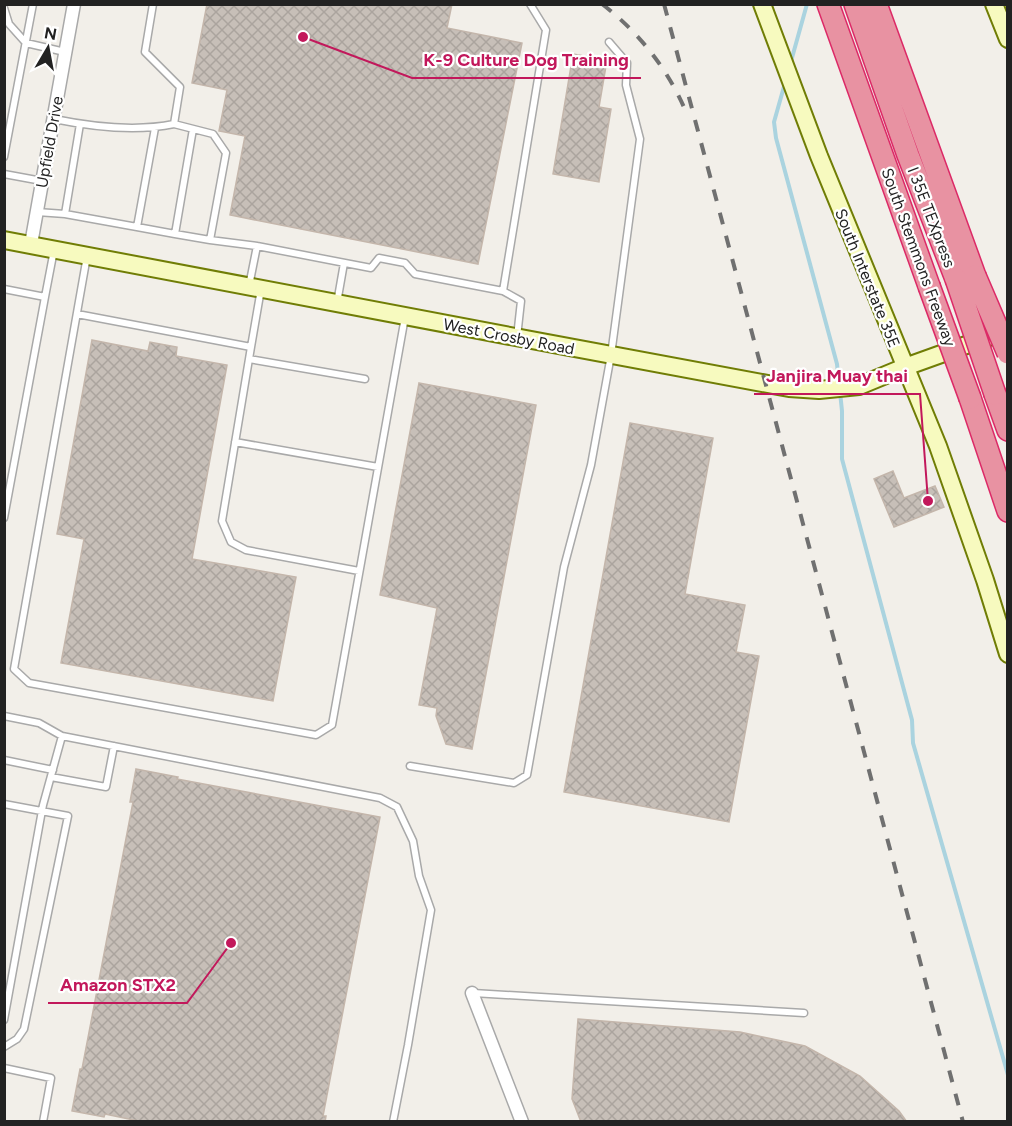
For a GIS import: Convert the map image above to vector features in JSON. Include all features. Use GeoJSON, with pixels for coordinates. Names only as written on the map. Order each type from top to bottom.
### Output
{"type":"FeatureCollection","features":[{"type":"Feature","properties":{"kind":"highway","name":"South Stemmons Freeway"},"geometry":{"type":"LineString","coordinates":[[828,4],[970,398],[1008,511]]}},
{"type":"Feature","properties":{"kind":"highway","name":"I 35E TEXpress"},"geometry":{"type":"LineString","coordinates":[[855,4],[908,155],[965,278],[995,393],[1008,430]]}},
{"type":"Feature","properties":{"kind":"highway"},"geometry":{"type":"LineString","coordinates":[[876,4],[965,278],[1008,353]]}},
{"type":"Feature","properties":{"kind":"street","name":"Upfield Drive"},"geometry":{"type":"LineString","coordinates":[[31,244],[74,4]]}},
{"type":"Feature","properties":{"kind":"street","name":"South Interstate 35E"},"geometry":{"type":"LineString","coordinates":[[762,4],[819,156],[938,446],[985,580],[1008,654]]}},
{"type":"Feature","properties":{"kind":"street"},"geometry":{"type":"LineString","coordinates":[[1000,11],[1008,39]]}},
{"type":"Feature","properties":{"kind":"street","name":"West Crosby Road"},"geometry":{"type":"LineString","coordinates":[[4,240],[789,388],[819,390],[859,386],[1008,330]]}},
{"type":"Feature","properties":{"kind":"street"},"geometry":{"type":"LineString","coordinates":[[472,993],[522,1122]]}},
{"type":"Feature","properties":{"kind":"lane"},"geometry":{"type":"LineString","coordinates":[[4,157],[33,4]]}},
{"type":"Feature","properties":{"kind":"lane"},"geometry":{"type":"LineString","coordinates":[[153,4],[145,52],[180,87],[174,124]]}},
{"type":"Feature","properties":{"kind":"lane"},"geometry":{"type":"LineString","coordinates":[[503,291],[546,30],[530,4]]}},
{"type":"Feature","properties":{"kind":"lane"},"geometry":{"type":"LineString","coordinates":[[4,8],[9,24],[26,43],[65,52]]}},
{"type":"Feature","properties":{"kind":"lane"},"geometry":{"type":"LineString","coordinates":[[410,766],[514,783],[526,775],[564,567],[591,465],[611,355],[640,139],[626,85],[627,63],[609,42]]}},
{"type":"Feature","properties":{"kind":"lane"},"geometry":{"type":"LineString","coordinates":[[53,119],[111,127],[155,128],[174,124],[213,134],[226,153],[210,240]]}},
{"type":"Feature","properties":{"kind":"lane"},"geometry":{"type":"LineString","coordinates":[[65,214],[80,124]]}},
{"type":"Feature","properties":{"kind":"lane"},"geometry":{"type":"LineString","coordinates":[[137,227],[155,128]]}},
{"type":"Feature","properties":{"kind":"lane"},"geometry":{"type":"LineString","coordinates":[[175,234],[193,129]]}},
{"type":"Feature","properties":{"kind":"lane"},"geometry":{"type":"LineString","coordinates":[[4,174],[42,181]]}},
{"type":"Feature","properties":{"kind":"lane"},"geometry":{"type":"LineString","coordinates":[[36,212],[65,214],[210,240],[257,246],[371,268],[379,258],[405,263],[415,274],[503,291],[521,301],[516,338]]}},
{"type":"Feature","properties":{"kind":"lane"},"geometry":{"type":"LineString","coordinates":[[257,246],[249,359],[222,521],[231,542],[246,550],[359,572]]}},
{"type":"Feature","properties":{"kind":"lane"},"geometry":{"type":"LineString","coordinates":[[4,518],[54,249]]}},
{"type":"Feature","properties":{"kind":"lane"},"geometry":{"type":"LineString","coordinates":[[87,255],[14,669],[29,683],[316,735],[332,725],[405,316]]}},
{"type":"Feature","properties":{"kind":"lane"},"geometry":{"type":"LineString","coordinates":[[337,303],[344,263]]}},
{"type":"Feature","properties":{"kind":"lane"},"geometry":{"type":"LineString","coordinates":[[4,289],[45,297]]}},
{"type":"Feature","properties":{"kind":"lane"},"geometry":{"type":"LineString","coordinates":[[77,314],[250,347]]}},
{"type":"Feature","properties":{"kind":"lane"},"geometry":{"type":"LineString","coordinates":[[249,359],[364,379]]}},
{"type":"Feature","properties":{"kind":"lane"},"geometry":{"type":"LineString","coordinates":[[235,442],[378,468]]}},
{"type":"Feature","properties":{"kind":"lane"},"geometry":{"type":"LineString","coordinates":[[4,716],[39,723],[62,736],[380,798],[397,807],[413,841],[419,876],[431,910],[393,1122]]}},
{"type":"Feature","properties":{"kind":"lane"},"geometry":{"type":"LineString","coordinates":[[4,1020],[42,811],[62,736]]}},
{"type":"Feature","properties":{"kind":"lane"},"geometry":{"type":"LineString","coordinates":[[4,760],[106,787],[114,746]]}},
{"type":"Feature","properties":{"kind":"lane"},"geometry":{"type":"LineString","coordinates":[[4,804],[68,816],[24,1029],[17,1039],[4,1047]]}},
{"type":"Feature","properties":{"kind":"lane"},"geometry":{"type":"LineString","coordinates":[[472,993],[804,1013]]}},
{"type":"Feature","properties":{"kind":"lane"},"geometry":{"type":"LineString","coordinates":[[4,1068],[51,1078],[43,1122]]}},
{"type":"Feature","properties":{"kind":"building"},"geometry":{"type":"Polygon","coordinates":[[[207,4],[452,4],[447,28],[522,43],[478,264],[230,215],[245,136],[219,131],[227,90],[192,83],[207,4]]]}},
{"type":"Feature","properties":{"kind":"building"},"geometry":{"type":"Polygon","coordinates":[[[573,54],[607,60],[599,107],[611,109],[599,182],[553,174],[573,54]]]}},
{"type":"Feature","properties":{"kind":"building"},"geometry":{"type":"Polygon","coordinates":[[[92,340],[148,351],[150,342],[177,347],[176,356],[227,365],[192,559],[296,577],[273,701],[61,663],[84,539],[57,534],[92,340]]]}},
{"type":"Feature","properties":{"kind":"building"},"geometry":{"type":"Polygon","coordinates":[[[419,383],[536,405],[472,749],[446,744],[436,716],[437,708],[419,705],[437,608],[380,595],[419,383]]]}},
{"type":"Feature","properties":{"kind":"building"},"geometry":{"type":"Polygon","coordinates":[[[630,423],[713,438],[685,594],[745,605],[736,652],[759,656],[729,822],[564,792],[630,423]]]}},
{"type":"Feature","properties":{"kind":"building"},"geometry":{"type":"Polygon","coordinates":[[[893,471],[904,498],[935,486],[944,507],[894,527],[874,479],[893,471]]]}},
{"type":"Feature","properties":{"kind":"building"},"geometry":{"type":"Polygon","coordinates":[[[136,769],[178,777],[177,779],[380,817],[323,1116],[326,1116],[325,1122],[143,1122],[105,1114],[104,1117],[72,1111],[133,802],[130,802],[136,769]]]}},
{"type":"Feature","properties":{"kind":"building"},"geometry":{"type":"Polygon","coordinates":[[[578,1019],[740,1032],[805,1046],[860,1076],[899,1111],[907,1122],[581,1122],[572,1099],[578,1019]]]}},
{"type":"Feature","properties":{"kind":"waterway"},"geometry":{"type":"LineString","coordinates":[[790,65],[807,4]]}},
{"type":"Feature","properties":{"kind":"waterway"},"geometry":{"type":"LineString","coordinates":[[785,83],[774,122],[776,138],[837,364],[839,384]]}},
{"type":"Feature","properties":{"kind":"waterway"},"geometry":{"type":"LineString","coordinates":[[840,392],[842,459],[912,720],[913,743],[1008,1075]]}},
{"type":"Feature","properties":{"kind":"railway"},"geometry":{"type":"LineString","coordinates":[[602,4],[616,15],[653,55],[673,85],[688,117]]}},
{"type":"Feature","properties":{"kind":"railway"},"geometry":{"type":"LineString","coordinates":[[664,4],[963,1122]]}},
{"type":"Feature","properties":{"kind":"place","name":"K-9 Culture Dog Training"},"geometry":{"type":"Point","coordinates":[303,37]}},
{"type":"Feature","properties":{"kind":"place","name":"Janjira Muay thai"},"geometry":{"type":"Point","coordinates":[928,501]}},
{"type":"Feature","properties":{"kind":"place","name":"Amazon STX2"},"geometry":{"type":"Point","coordinates":[231,943]}}]}
